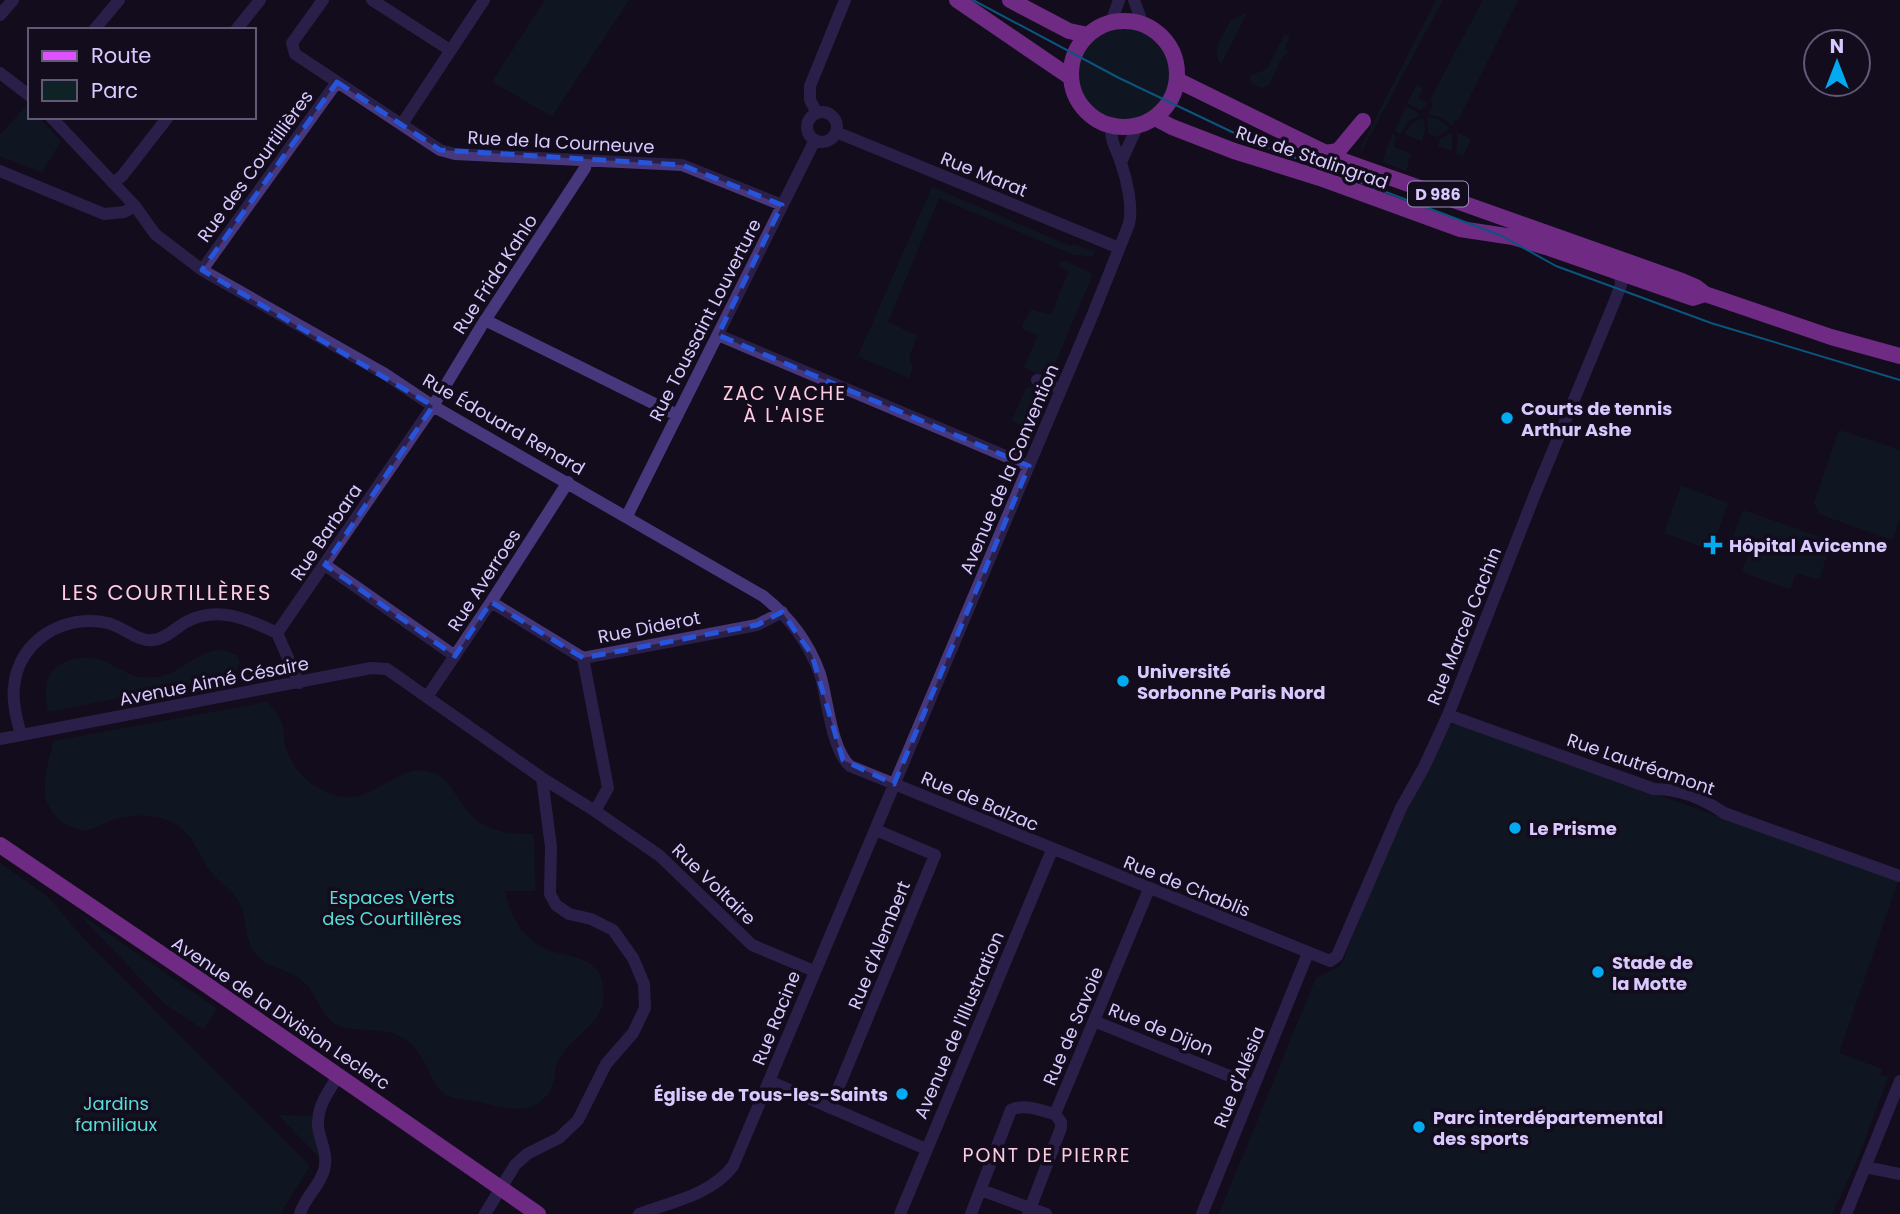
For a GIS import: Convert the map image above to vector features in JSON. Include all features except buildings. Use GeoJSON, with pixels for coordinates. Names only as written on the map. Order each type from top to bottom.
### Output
{"type":"FeatureCollection","features":[{"type":"Feature","properties":{"kind":"main road"},"geometry":{"type":"LineString","coordinates":[[957,0],[1070,77]]}},
{"type":"Feature","properties":{"kind":"main road"},"geometry":{"type":"LineString","coordinates":[[1010,0],[1069,31],[1088,35]]}},
{"type":"Feature","properties":{"kind":"main road"},"geometry":{"type":"LineString","coordinates":[[1124,21],[1143,25],[1159,35],[1170,48],[1175,60],[1177,80],[1170,102],[1156,117],[1138,125],[1120,127],[1090,115],[1079,103],[1070,77],[1074,54],[1088,35],[1102,26],[1124,21]]}},
{"type":"Feature","properties":{"kind":"main road","name":"Rue de Stalingrad"},"geometry":{"type":"LineString","coordinates":[[1177,80],[1361,168],[1696,286],[1705,294],[1831,337],[1900,356]]}},
{"type":"Feature","properties":{"kind":"main road","name":"Rue de Stalingrad"},"geometry":{"type":"LineString","coordinates":[[1156,117],[1172,127],[1234,151],[1321,178],[1460,229],[1513,237],[1693,298],[1705,294]]}},
{"type":"Feature","properties":{"kind":"main road"},"geometry":{"type":"LineString","coordinates":[[1325,153],[1338,151],[1363,121],[1355,150],[1356,160],[1361,168]]}},
{"type":"Feature","properties":{"kind":"main road"},"geometry":{"type":"LineString","coordinates":[[1613,257],[1620,273]]}},
{"type":"Feature","properties":{"kind":"main road","name":"Avenue de la Division Leclerc"},"geometry":{"type":"LineString","coordinates":[[0,845],[538,1214]]}},
{"type":"Feature","properties":{"kind":"street"},"geometry":{"type":"LineString","coordinates":[[0,15],[13,0]]}},
{"type":"Feature","properties":{"kind":"street"},"geometry":{"type":"LineString","coordinates":[[96,28],[120,0]]}},
{"type":"Feature","properties":{"kind":"street"},"geometry":{"type":"LineString","coordinates":[[238,28],[260,0]]}},
{"type":"Feature","properties":{"kind":"street"},"geometry":{"type":"LineString","coordinates":[[372,0],[450,50]]}},
{"type":"Feature","properties":{"kind":"street"},"geometry":{"type":"LineString","coordinates":[[402,124],[484,0]]}},
{"type":"Feature","properties":{"kind":"street"},"geometry":{"type":"LineString","coordinates":[[817,113],[810,100],[810,86],[845,0]]}},
{"type":"Feature","properties":{"kind":"street"},"geometry":{"type":"LineString","coordinates":[[1111,23],[1119,0]]}},
{"type":"Feature","properties":{"kind":"street"},"geometry":{"type":"LineString","coordinates":[[1134,0],[1143,25]]}},
{"type":"Feature","properties":{"kind":"street","name":"Rue de la Courneuve"},"geometry":{"type":"LineString","coordinates":[[321,1],[292,43],[295,54],[440,150],[455,154],[682,165],[782,205]]}},
{"type":"Feature","properties":{"kind":"street"},"geometry":{"type":"LineString","coordinates":[[0,73],[28,94]]}},
{"type":"Feature","properties":{"kind":"street","name":"Rue des Courtillières"},"geometry":{"type":"LineString","coordinates":[[202,270],[337,82]]}},
{"type":"Feature","properties":{"kind":"street"},"geometry":{"type":"LineString","coordinates":[[817,113],[831,115],[837,122],[836,132],[830,140],[815,140],[809,133],[808,123],[817,113]]}},
{"type":"Feature","properties":{"kind":"street","name":"Rue Édouard Renard"},"geometry":{"type":"LineString","coordinates":[[53,119],[135,206],[155,234],[202,270],[764,596],[803,636],[820,676],[843,760],[850,766],[894,784]]}},
{"type":"Feature","properties":{"kind":"street"},"geometry":{"type":"LineString","coordinates":[[113,183],[122,176],[166,119]]}},
{"type":"Feature","properties":{"kind":"street","name":"Avenue de la Convention"},"geometry":{"type":"LineString","coordinates":[[894,784],[1129,224],[1131,213],[1121,162],[1111,141],[1111,125]]}},
{"type":"Feature","properties":{"kind":"street"},"geometry":{"type":"LineString","coordinates":[[1121,162],[1138,125]]}},
{"type":"Feature","properties":{"kind":"street","name":"Rue Marat"},"geometry":{"type":"LineString","coordinates":[[836,132],[1119,248]]}},
{"type":"Feature","properties":{"kind":"street","name":"Rue Toussaint Louverture"},"geometry":{"type":"LineString","coordinates":[[627,516],[815,140]]}},
{"type":"Feature","properties":{"kind":"street","name":"Rue Frida Kahlo"},"geometry":{"type":"LineString","coordinates":[[433,406],[485,320],[585,169],[586,162]]}},
{"type":"Feature","properties":{"kind":"street"},"geometry":{"type":"LineString","coordinates":[[0,171],[104,214],[124,212],[135,206]]}},
{"type":"Feature","properties":{"kind":"street","name":"Rue Marcel Cachin"},"geometry":{"type":"LineString","coordinates":[[1308,953],[1330,961],[1337,956],[1401,808],[1448,715],[1614,303],[1621,285],[1620,273]]}},
{"type":"Feature","properties":{"kind":"street"},"geometry":{"type":"LineString","coordinates":[[485,320],[677,415]]}},
{"type":"Feature","properties":{"kind":"street"},"geometry":{"type":"LineString","coordinates":[[718,335],[1029,466]]}},
{"type":"Feature","properties":{"kind":"street"},"geometry":{"type":"LineString","coordinates":[[1038,380],[1061,390]]}},
{"type":"Feature","properties":{"kind":"street","name":"Rue Barbara"},"geometry":{"type":"LineString","coordinates":[[277,633],[433,406]]}},
{"type":"Feature","properties":{"kind":"street","name":"Rue Averroes"},"geometry":{"type":"LineString","coordinates":[[427,697],[568,482]]}},
{"type":"Feature","properties":{"kind":"street"},"geometry":{"type":"LineString","coordinates":[[325,565],[455,656]]}},
{"type":"Feature","properties":{"kind":"street","name":"Rue Diderot"},"geometry":{"type":"LineString","coordinates":[[491,602],[583,657],[757,625],[782,612]]}},
{"type":"Feature","properties":{"kind":"street"},"geometry":{"type":"LineString","coordinates":[[21,734],[13,688],[19,666],[32,645],[46,633],[76,622],[110,624],[145,640],[155,640],[168,635],[185,622],[203,616],[239,616],[277,633],[299,683]]}},
{"type":"Feature","properties":{"kind":"street"},"geometry":{"type":"LineString","coordinates":[[583,657],[608,788],[595,810]]}},
{"type":"Feature","properties":{"kind":"street","name":"Avenue Aimé Césaire"},"geometry":{"type":"LineString","coordinates":[[0,739],[371,668],[387,669],[427,697]]}},
{"type":"Feature","properties":{"kind":"street","name":"Rue Voltaire"},"geometry":{"type":"LineString","coordinates":[[427,697],[660,856],[752,945],[814,971]]}},
{"type":"Feature","properties":{"kind":"street","name":"Rue Lautréamont"},"geometry":{"type":"LineString","coordinates":[[1448,715],[1654,789],[1671,789],[1710,804],[1724,813],[1900,876]]}},
{"type":"Feature","properties":{"kind":"street"},"geometry":{"type":"LineString","coordinates":[[485,1214],[515,1165],[527,1154],[559,1138],[578,1120],[606,1063],[634,1033],[645,1008],[644,984],[633,958],[613,930],[591,919],[569,914],[556,905],[550,894],[551,847],[542,778]]}},
{"type":"Feature","properties":{"kind":"street","name":"Rue Racine"},"geometry":{"type":"LineString","coordinates":[[639,1214],[709,1188],[733,1166],[894,784]]}},
{"type":"Feature","properties":{"kind":"street","name":"Rue de Balzac"},"geometry":{"type":"LineString","coordinates":[[894,784],[1052,850]]}},
{"type":"Feature","properties":{"kind":"street","name":"Rue d'Alembert"},"geometry":{"type":"LineString","coordinates":[[830,1108],[935,855],[876,830]]}},
{"type":"Feature","properties":{"kind":"street","name":"Rue de Chablis"},"geometry":{"type":"LineString","coordinates":[[1052,850],[1308,953]]}},
{"type":"Feature","properties":{"kind":"street","name":"Avenue de l'Illustration"},"geometry":{"type":"LineString","coordinates":[[900,1214],[1052,850]]}},
{"type":"Feature","properties":{"kind":"street","name":"Rue de Savoie"},"geometry":{"type":"LineString","coordinates":[[1029,1211],[1061,1128],[1061,1122],[1055,1114],[1149,889]]}},
{"type":"Feature","properties":{"kind":"street","name":"Rue d'Alésia"},"geometry":{"type":"LineString","coordinates":[[1202,1214],[1308,953]]}},
{"type":"Feature","properties":{"kind":"street","name":"Rue de Dijon"},"geometry":{"type":"LineString","coordinates":[[1094,1021],[1254,1086]]}},
{"type":"Feature","properties":{"kind":"street"},"geometry":{"type":"LineString","coordinates":[[300,1214],[324,1171],[325,1154],[318,1130],[318,1113],[338,1076]]}},
{"type":"Feature","properties":{"kind":"street"},"geometry":{"type":"LineString","coordinates":[[769,1081],[926,1149]]}},
{"type":"Feature","properties":{"kind":"street"},"geometry":{"type":"LineString","coordinates":[[1846,1214],[1900,1081]]}},
{"type":"Feature","properties":{"kind":"street"},"geometry":{"type":"LineString","coordinates":[[971,1214],[1011,1110],[1021,1107],[1055,1114]]}},
{"type":"Feature","properties":{"kind":"street"},"geometry":{"type":"LineString","coordinates":[[1865,1167],[1900,1174]]}},
{"type":"Feature","properties":{"kind":"street"},"geometry":{"type":"LineString","coordinates":[[981,1190],[1029,1211],[1046,1214]]}},
{"type":"Feature","properties":{"kind":"highlighted area"},"geometry":{"type":"Polygon","coordinates":[[[337,82],[440,150],[682,165],[782,205],[718,335],[1029,466],[894,784],[843,760],[812,655],[782,612],[757,625],[583,658],[491,602],[455,656],[325,565],[433,406],[202,270],[337,82]]]}},
{"type":"Feature","properties":{"kind":"green space"},"geometry":{"type":"Polygon","coordinates":[[[545,0],[629,0],[552,116],[492,82],[545,0]]]}},
{"type":"Feature","properties":{"kind":"green space"},"geometry":{"type":"Polygon","coordinates":[[[1436,0],[1443,0],[1360,154],[1361,147],[1436,0]]]}},
{"type":"Feature","properties":{"kind":"green space"},"geometry":{"type":"Polygon","coordinates":[[[1483,0],[1518,0],[1458,120],[1456,119],[1452,126],[1441,117],[1429,115],[1433,102],[1430,100],[1483,0]]]}},
{"type":"Feature","properties":{"kind":"green space"},"geometry":{"type":"Polygon","coordinates":[[[1247,13],[1221,64],[1217,48],[1222,36],[1231,20],[1247,13]]]}},
{"type":"Feature","properties":{"kind":"green space"},"geometry":{"type":"Polygon","coordinates":[[[1124,28],[1142,32],[1157,42],[1167,57],[1171,75],[1167,93],[1157,108],[1142,118],[1124,122],[1106,118],[1091,108],[1081,93],[1077,75],[1081,57],[1091,42],[1106,32],[1124,28]]]}},
{"type":"Feature","properties":{"kind":"green space"},"geometry":{"type":"Polygon","coordinates":[[[1285,34],[1290,36],[1284,49],[1290,53],[1283,56],[1268,86],[1262,88],[1251,83],[1250,76],[1267,69],[1285,34]]]}},
{"type":"Feature","properties":{"kind":"green space"},"geometry":{"type":"Polygon","coordinates":[[[1417,85],[1423,88],[1418,98],[1428,103],[1421,110],[1407,103],[1417,85]]]}},
{"type":"Feature","properties":{"kind":"green space"},"geometry":{"type":"Polygon","coordinates":[[[27,105],[28,119],[40,119],[61,141],[42,172],[0,156],[0,135],[27,105]]]}},
{"type":"Feature","properties":{"kind":"green space"},"geometry":{"type":"Polygon","coordinates":[[[1406,106],[1419,113],[1400,134],[1395,131],[1406,106]]]}},
{"type":"Feature","properties":{"kind":"green space"},"geometry":{"type":"Polygon","coordinates":[[[1428,117],[1440,120],[1448,130],[1436,137],[1428,133],[1428,117]]]}},
{"type":"Feature","properties":{"kind":"green space"},"geometry":{"type":"Polygon","coordinates":[[[1423,118],[1425,129],[1422,141],[1404,134],[1412,123],[1423,118]]]}},
{"type":"Feature","properties":{"kind":"green space"},"geometry":{"type":"Polygon","coordinates":[[[1456,132],[1471,139],[1463,156],[1456,153],[1456,132]]]}},
{"type":"Feature","properties":{"kind":"green space"},"geometry":{"type":"Polygon","coordinates":[[[1452,133],[1452,151],[1438,146],[1440,139],[1452,133]]]}},
{"type":"Feature","properties":{"kind":"green space"},"geometry":{"type":"Polygon","coordinates":[[[1392,134],[1396,136],[1393,147],[1411,154],[1406,171],[1382,162],[1392,134]]]}},
{"type":"Feature","properties":{"kind":"green space"},"geometry":{"type":"Polygon","coordinates":[[[932,187],[1070,246],[1074,244],[1095,252],[1092,256],[1074,255],[939,198],[888,322],[917,336],[909,358],[913,367],[909,378],[858,356],[932,187]]]}},
{"type":"Feature","properties":{"kind":"green space"},"geometry":{"type":"Polygon","coordinates":[[[1065,261],[1093,274],[1054,366],[1042,369],[1040,375],[1024,367],[1038,335],[1024,330],[1022,325],[1031,310],[1051,315],[1069,271],[1059,266],[1065,261]]]}},
{"type":"Feature","properties":{"kind":"green space"},"geometry":{"type":"Polygon","coordinates":[[[1035,386],[1041,396],[1028,428],[1012,421],[1026,388],[1035,386]]]}},
{"type":"Feature","properties":{"kind":"green space"},"geometry":{"type":"Polygon","coordinates":[[[1839,430],[1900,450],[1900,519],[1892,540],[1819,514],[1814,503],[1839,430]]]}},
{"type":"Feature","properties":{"kind":"green space"},"geometry":{"type":"Polygon","coordinates":[[[1681,486],[1728,503],[1713,545],[1705,548],[1664,533],[1681,486]]]}},
{"type":"Feature","properties":{"kind":"green space"},"geometry":{"type":"Polygon","coordinates":[[[1743,510],[1831,541],[1820,577],[1815,579],[1796,573],[1790,589],[1742,572],[1748,556],[1729,548],[1743,510]]]}},
{"type":"Feature","properties":{"kind":"green space"},"geometry":{"type":"Polygon","coordinates":[[[221,650],[237,655],[240,662],[235,671],[221,680],[48,712],[48,679],[57,667],[70,660],[93,658],[138,677],[156,677],[174,672],[204,654],[221,650]]]}},
{"type":"Feature","properties":{"kind":"green space","name":"Espaces Verts des Courtillères"},"geometry":{"type":"Polygon","coordinates":[[[267,702],[282,722],[285,745],[295,767],[312,784],[331,794],[348,797],[362,795],[412,771],[426,771],[444,780],[477,821],[495,830],[534,834],[535,891],[505,891],[510,910],[533,941],[541,947],[590,964],[596,969],[603,986],[603,1000],[595,1020],[563,1052],[557,1063],[551,1089],[537,1104],[520,1109],[449,1096],[435,1083],[419,1052],[405,1039],[396,1034],[342,1027],[334,1023],[303,981],[257,955],[250,944],[238,901],[209,868],[186,832],[173,822],[136,816],[118,818],[85,830],[66,824],[48,805],[45,785],[53,741],[267,702]]]}},
{"type":"Feature","properties":{"kind":"green space","name":"Stade de la Motte"},"geometry":{"type":"Polygon","coordinates":[[[1457,723],[1898,881],[1839,1053],[1882,1069],[1880,1075],[1888,1077],[1860,1153],[1832,1214],[1219,1214],[1316,978],[1341,966],[1388,849],[1449,726],[1457,723]]]}},
{"type":"Feature","properties":{"kind":"green space","name":"Jardins familiaux"},"geometry":{"type":"Polygon","coordinates":[[[0,863],[47,896],[83,938],[310,1166],[280,1214],[0,1214],[0,863]]]}},
{"type":"Feature","properties":{"kind":"green space"},"geometry":{"type":"Polygon","coordinates":[[[77,912],[217,1009],[203,1029],[165,1004],[77,912]]]}},
{"type":"Feature","properties":{"kind":"green space"},"geometry":{"type":"Polygon","coordinates":[[[278,1115],[311,1116],[322,1160],[278,1115]]]}},
{"type":"Feature","properties":{"kind":"tram line"},"geometry":{"type":"LineString","coordinates":[[973,0],[1119,78],[1251,141],[1502,236],[1556,266],[1711,323],[1900,380]]}},
{"type":"Feature","properties":{"kind":"place","name":"Courts de tennis Arthur Ashe"},"geometry":{"type":"Point","coordinates":[1507,418]}},
{"type":"Feature","properties":{"kind":"place","name":"Hôpital Avicenne"},"geometry":{"type":"Point","coordinates":[1713,545]}},
{"type":"Feature","properties":{"kind":"place","name":"Université Sorbonne Paris Nord"},"geometry":{"type":"Point","coordinates":[1123,681]}},
{"type":"Feature","properties":{"kind":"place","name":"Le Prisme"},"geometry":{"type":"Point","coordinates":[1515,828]}},
{"type":"Feature","properties":{"kind":"place","name":"Stade de la Motte"},"geometry":{"type":"Point","coordinates":[1598,972]}},
{"type":"Feature","properties":{"kind":"place","name":"Église de Tous-les-Saints"},"geometry":{"type":"Point","coordinates":[902,1094]}},
{"type":"Feature","properties":{"kind":"place","name":"Parc interdépartemental des sports"},"geometry":{"type":"Point","coordinates":[1419,1127]}},
{"type":"Feature","properties":{"kind":"district","name":"ZAC VACHE À L'AISE"},"geometry":{"type":"Point","coordinates":[785,404]}},
{"type":"Feature","properties":{"kind":"district","name":"LES COURTILLÈRES"},"geometry":{"type":"Point","coordinates":[167,592]}},
{"type":"Feature","properties":{"kind":"district","name":"PONT DE PIERRE"},"geometry":{"type":"Point","coordinates":[1047,1155]}}]}
